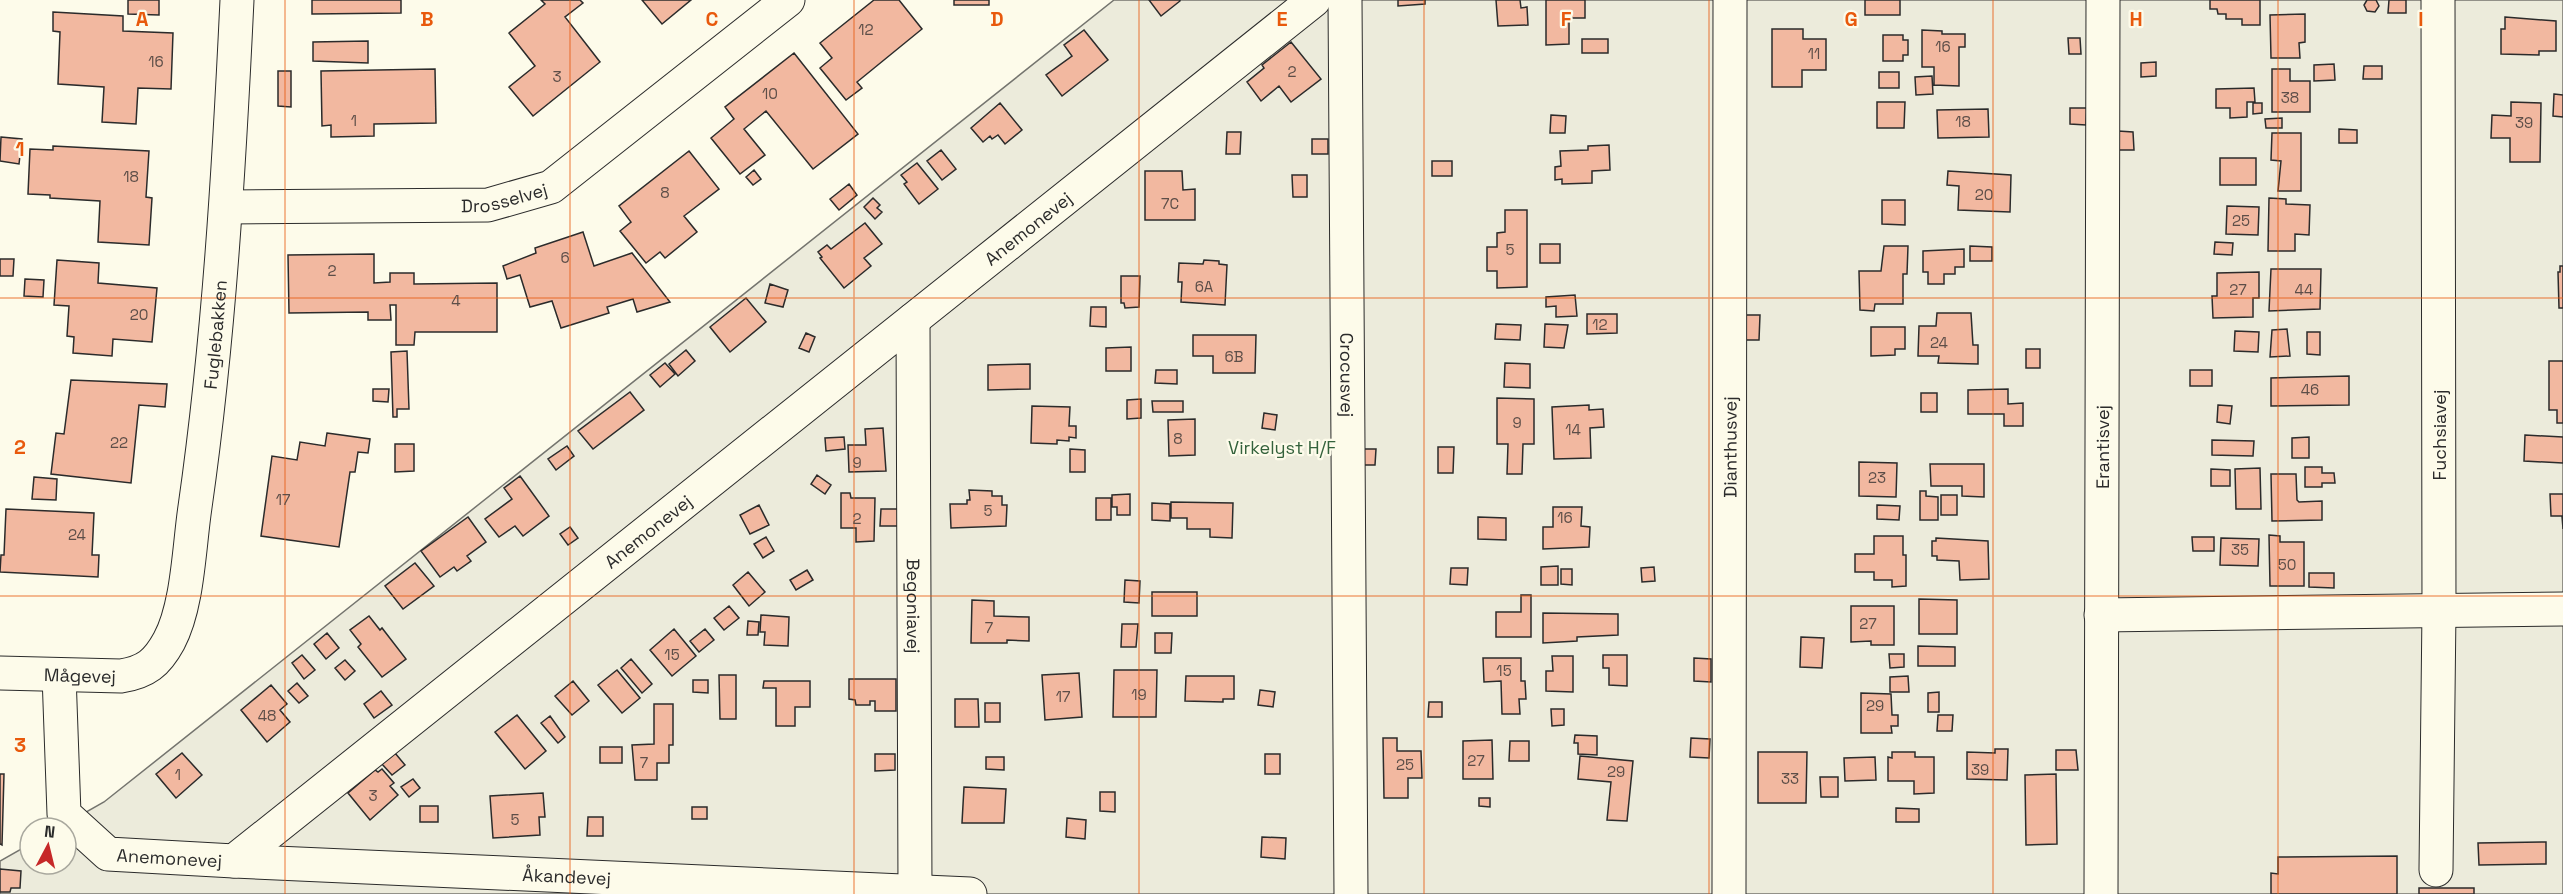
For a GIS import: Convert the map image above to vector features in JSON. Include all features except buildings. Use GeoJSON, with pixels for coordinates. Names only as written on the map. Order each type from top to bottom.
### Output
{"type":"FeatureCollection","features":[{"type":"Feature","properties":{"kind":"street","name":"Fuglebakken"},"geometry":{"type":"LineString","coordinates":[[156,662],[179,616],[199,481],[227,207],[237,0]]}},
{"type":"Feature","properties":{"kind":"street","name":"Drosselvej"},"geometry":{"type":"LineString","coordinates":[[227,207],[488,206],[551,187],[788,0]]}},
{"type":"Feature","properties":{"kind":"street","name":"Anemonevej"},"geometry":{"type":"LineString","coordinates":[[59,675],[64,814],[108,854],[234,861],[1314,0]]}},
{"type":"Feature","properties":{"kind":"street","name":"Crocusvej"},"geometry":{"type":"LineString","coordinates":[[1345,0],[1351,894]]}},
{"type":"Feature","properties":{"kind":"street","name":"Dianthusvej"},"geometry":{"type":"LineString","coordinates":[[1729,894],[1730,0]]}},
{"type":"Feature","properties":{"kind":"street","name":"Erantisvej"},"geometry":{"type":"LineString","coordinates":[[2101,894],[2103,0]]}},
{"type":"Feature","properties":{"kind":"street","name":"Fuchsiavej"},"geometry":{"type":"LineString","coordinates":[[2436,870],[2439,610],[2438,0]]}},
{"type":"Feature","properties":{"kind":"street","name":"Begoniavej"},"geometry":{"type":"LineString","coordinates":[[913,320],[915,891]]}},
{"type":"Feature","properties":{"kind":"street"},"geometry":{"type":"LineString","coordinates":[[2101,615],[2563,609]]}},
{"type":"Feature","properties":{"kind":"street","name":"Mågevej"},"geometry":{"type":"LineString","coordinates":[[0,674],[121,676],[139,673],[156,662]]}},
{"type":"Feature","properties":{"kind":"street","name":"Åkandevej"},"geometry":{"type":"LineString","coordinates":[[234,861],[970,894]]}},
{"type":"Feature","properties":{"kind":"green space","name":"Virkelyst H/F"},"geometry":{"type":"Polygon","coordinates":[[[1114,0],[2563,0],[2563,894],[0,894],[0,861],[18,851],[18,876],[78,876],[78,817],[104,802],[1114,0]]]}}]}
